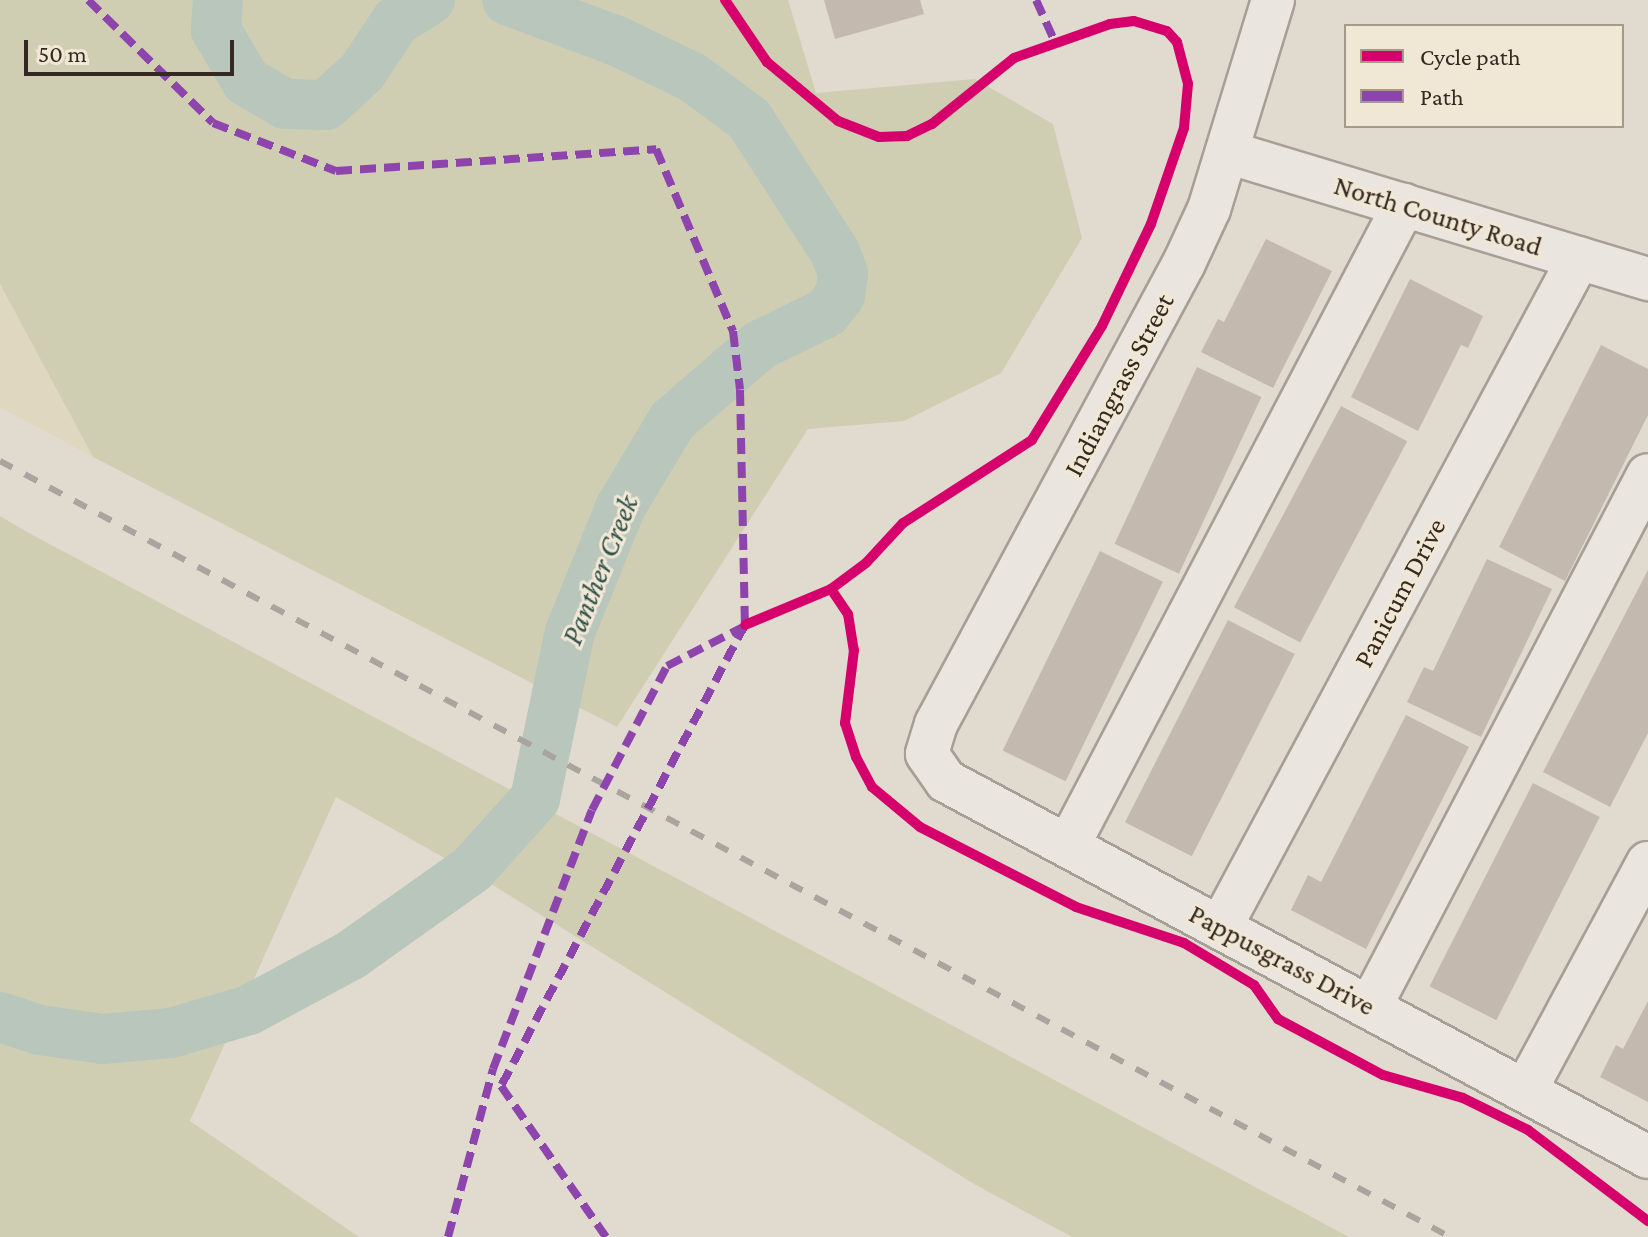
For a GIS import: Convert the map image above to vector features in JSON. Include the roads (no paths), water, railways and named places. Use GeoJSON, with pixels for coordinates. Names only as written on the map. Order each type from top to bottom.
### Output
{"type":"FeatureCollection","features":[{"type":"Feature","properties":{"kind":"street","name":"Indiangrass Street"},"geometry":{"type":"LineString","coordinates":[[927,754],[936,724],[1184,263],[1227,152],[1273,0]]}},
{"type":"Feature","properties":{"kind":"street","name":"North County Road"},"geometry":{"type":"LineString","coordinates":[[1227,152],[1648,279]]}},
{"type":"Feature","properties":{"kind":"street"},"geometry":{"type":"LineString","coordinates":[[1068,846],[1404,205]]}},
{"type":"Feature","properties":{"kind":"street","name":"Panicum Drive"},"geometry":{"type":"LineString","coordinates":[[1220,928],[1579,258]]}},
{"type":"Feature","properties":{"kind":"street"},"geometry":{"type":"LineString","coordinates":[[1370,1007],[1648,475]]}},
{"type":"Feature","properties":{"kind":"street","name":"Pappusgrass Drive"},"geometry":{"type":"LineString","coordinates":[[927,754],[946,781],[1648,1157]]}},
{"type":"Feature","properties":{"kind":"street"},"geometry":{"type":"LineString","coordinates":[[1525,1091],[1648,863]]}},
{"type":"Feature","properties":{"kind":"waterway","name":"Panther Creek"},"geometry":{"type":"LineString","coordinates":[[218,0],[216,30],[246,81],[285,104],[326,105],[362,72],[396,21],[430,0]]}},
{"type":"Feature","properties":{"kind":"waterway","name":"Panther Creek"},"geometry":{"type":"LineString","coordinates":[[0,1017],[40,1030],[102,1039],[171,1033],[249,1010],[351,955],[472,869],[535,799],[570,632],[620,508],[672,421],[760,345],[826,313],[840,295],[843,273],[835,252],[749,119],[692,77],[617,41],[507,0]]}},
{"type":"Feature","properties":{"kind":"railway"},"geometry":{"type":"LineString","coordinates":[[0,461],[1450,1237]]}}]}
